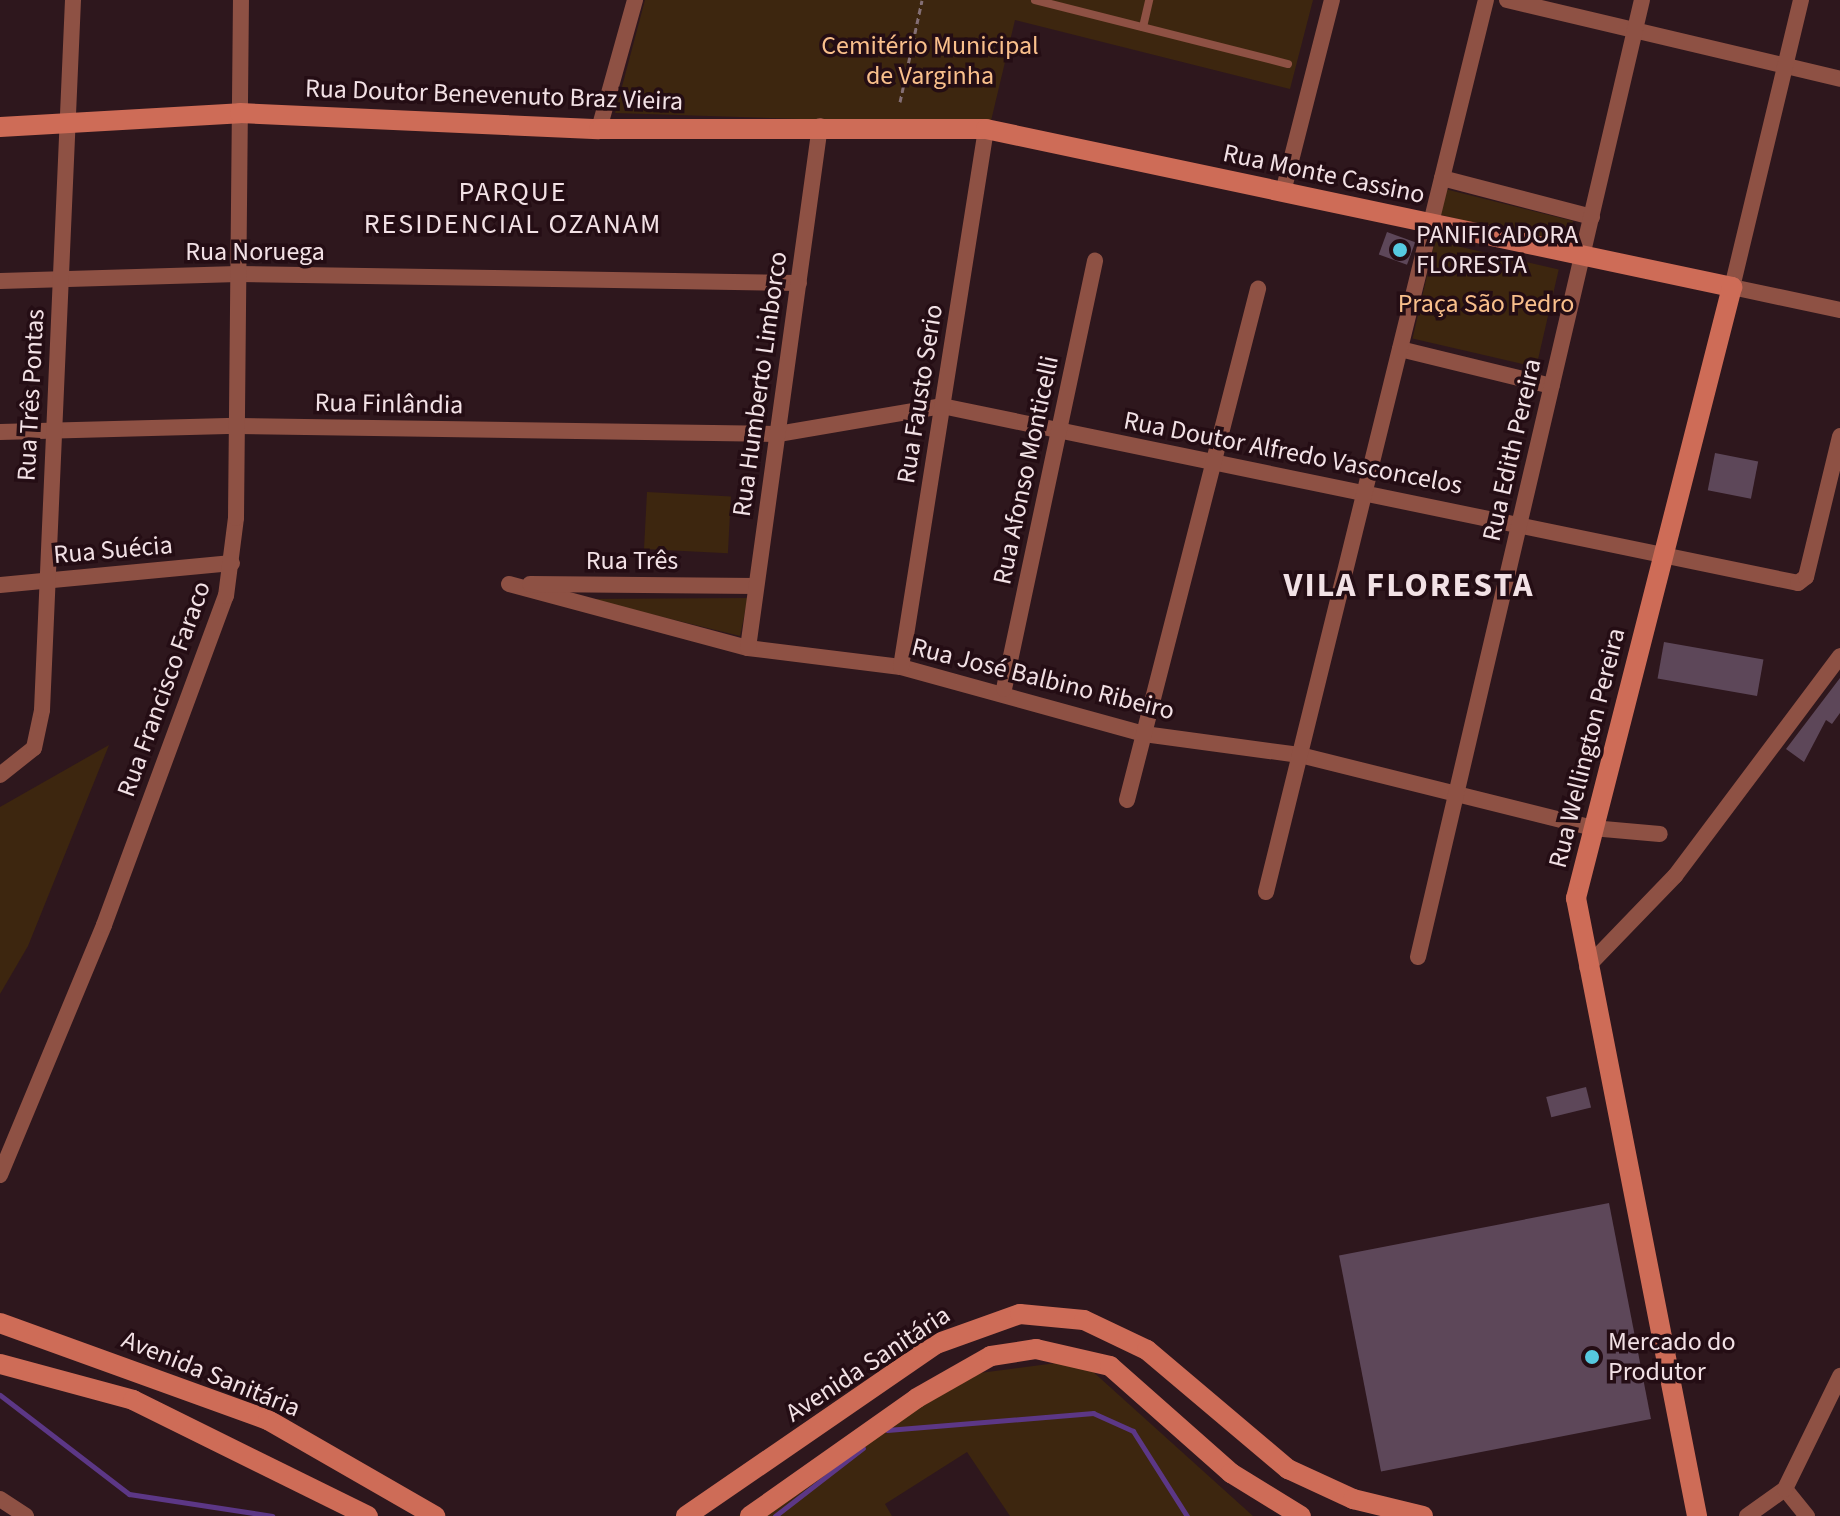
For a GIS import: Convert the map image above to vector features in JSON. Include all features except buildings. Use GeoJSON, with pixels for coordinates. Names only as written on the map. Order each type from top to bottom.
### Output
{"type":"FeatureCollection","features":[{"type":"Feature","properties":{"kind":"main road","name":"Rua Doutor Benevenuto Braz Vieira"},"geometry":{"type":"LineString","coordinates":[[0,127],[240,113],[599,129],[820,126],[986,129]]}},
{"type":"Feature","properties":{"kind":"main road","name":"Rua Monte Cassino"},"geometry":{"type":"LineString","coordinates":[[986,129],[1732,287]]}},
{"type":"Feature","properties":{"kind":"main road","name":"Rua Wellington Pereira"},"geometry":{"type":"LineString","coordinates":[[1697,1516],[1587,967],[1576,898],[1732,287]]}},
{"type":"Feature","properties":{"kind":"main road","name":"Avenida Sanitária"},"geometry":{"type":"LineString","coordinates":[[686,1516],[936,1344],[1020,1314],[1084,1320],[1147,1350],[1288,1469],[1353,1499],[1423,1516]]}},
{"type":"Feature","properties":{"kind":"main road","name":"Avenida Sanitária"},"geometry":{"type":"LineString","coordinates":[[0,1323],[268,1420],[435,1516]]}},
{"type":"Feature","properties":{"kind":"main road"},"geometry":{"type":"LineString","coordinates":[[750,1516],[917,1398],[991,1356],[1036,1349],[1110,1366],[1231,1473],[1301,1516]]}},
{"type":"Feature","properties":{"kind":"main road","name":"Avenida Sanitária"},"geometry":{"type":"LineString","coordinates":[[0,1364],[133,1400],[368,1516]]}},
{"type":"Feature","properties":{"kind":"street","name":"Rua Três Pontas"},"geometry":{"type":"LineString","coordinates":[[0,775],[34,748],[47,581],[73,0]]}},
{"type":"Feature","properties":{"kind":"street","name":"Rua Francisco Faraco"},"geometry":{"type":"LineString","coordinates":[[0,1175],[104,925],[226,596],[232,563],[237,426],[241,0]]}},
{"type":"Feature","properties":{"kind":"street"},"geometry":{"type":"LineString","coordinates":[[599,129],[635,0]]}},
{"type":"Feature","properties":{"kind":"street"},"geometry":{"type":"LineString","coordinates":[[1283,192],[1332,0]]}},
{"type":"Feature","properties":{"kind":"street"},"geometry":{"type":"LineString","coordinates":[[1266,892],[1486,0]]}},
{"type":"Feature","properties":{"kind":"street"},"geometry":{"type":"LineString","coordinates":[[1507,0],[1840,79]]}},
{"type":"Feature","properties":{"kind":"street","name":"Rua Edith Pereira"},"geometry":{"type":"LineString","coordinates":[[1418,957],[1642,0]]}},
{"type":"Feature","properties":{"kind":"street","name":"Rua Wellington Pereira"},"geometry":{"type":"LineString","coordinates":[[1732,287],[1801,0]]}},
{"type":"Feature","properties":{"kind":"street","name":"Rua Humberto Limborco"},"geometry":{"type":"LineString","coordinates":[[748,648],[820,126]]}},
{"type":"Feature","properties":{"kind":"street","name":"Rua Fausto Serio"},"geometry":{"type":"LineString","coordinates":[[901,667],[986,129]]}},
{"type":"Feature","properties":{"kind":"street"},"geometry":{"type":"LineString","coordinates":[[1442,178],[1592,217]]}},
{"type":"Feature","properties":{"kind":"street","name":"Rua Afonso Monticelli"},"geometry":{"type":"LineString","coordinates":[[1004,689],[1095,261]]}},
{"type":"Feature","properties":{"kind":"street","name":"Rua Noruega"},"geometry":{"type":"LineString","coordinates":[[0,281],[238,274],[799,283]]}},
{"type":"Feature","properties":{"kind":"street","name":"Rua Monte Cassino"},"geometry":{"type":"LineString","coordinates":[[1732,287],[1840,310]]}},
{"type":"Feature","properties":{"kind":"street"},"geometry":{"type":"LineString","coordinates":[[1127,800],[1258,289]]}},
{"type":"Feature","properties":{"kind":"street"},"geometry":{"type":"LineString","coordinates":[[1400,349],[1552,386]]}},
{"type":"Feature","properties":{"kind":"street","name":"Rua Doutor Alfredo Vasconcelos"},"geometry":{"type":"LineString","coordinates":[[778,434],[942,406],[1212,464],[1366,488],[1798,583],[1806,577],[1840,436]]}},
{"type":"Feature","properties":{"kind":"street","name":"Rua Finlândia"},"geometry":{"type":"LineString","coordinates":[[0,432],[54,428],[237,426],[778,434]]}},
{"type":"Feature","properties":{"kind":"street","name":"Rua Suécia"},"geometry":{"type":"LineString","coordinates":[[0,585],[232,563]]}},
{"type":"Feature","properties":{"kind":"street","name":"Rua José Balbino Ribeiro"},"geometry":{"type":"LineString","coordinates":[[509,584],[748,648],[901,667],[1004,689],[1144,734],[1300,755],[1592,828],[1660,834]]}},
{"type":"Feature","properties":{"kind":"street","name":"Rua Três"},"geometry":{"type":"LineString","coordinates":[[509,584],[756,586]]}},
{"type":"Feature","properties":{"kind":"street"},"geometry":{"type":"LineString","coordinates":[[1587,967],[1675,876],[1840,656]]}},
{"type":"Feature","properties":{"kind":"street"},"geometry":{"type":"LineString","coordinates":[[1747,1516],[1785,1489],[1840,1376]]}},
{"type":"Feature","properties":{"kind":"street"},"geometry":{"type":"LineString","coordinates":[[1785,1489],[1807,1516]]}},
{"type":"Feature","properties":{"kind":"street"},"geometry":{"type":"LineString","coordinates":[[0,1499],[26,1516]]}},
{"type":"Feature","properties":{"kind":"lane"},"geometry":{"type":"LineString","coordinates":[[1035,0],[1288,64]]}},
{"type":"Feature","properties":{"kind":"lane"},"geometry":{"type":"LineString","coordinates":[[1143,27],[1149,0]]}},
{"type":"Feature","properties":{"kind":"path"},"geometry":{"type":"LineString","coordinates":[[900,102],[922,0]]}},
{"type":"Feature","properties":{"kind":"green space","name":"Cemitério Municipal de Varginha"},"geometry":{"type":"Polygon","coordinates":[[[645,0],[1313,0],[1290,89],[1015,20],[990,125],[615,113],[645,0]]]}},
{"type":"Feature","properties":{"kind":"green space","name":"Praça São Pedro"},"geometry":{"type":"Polygon","coordinates":[[[1445,189],[1573,221],[1567,246],[1439,214],[1445,189]]]}},
{"type":"Feature","properties":{"kind":"green space","name":"Praça São Pedro"},"geometry":{"type":"Polygon","coordinates":[[[1435,241],[1559,270],[1536,367],[1413,338],[1435,241]]]}},
{"type":"Feature","properties":{"kind":"green space"},"geometry":{"type":"Polygon","coordinates":[[[647,492],[731,496],[728,553],[644,549],[647,492]]]}},
{"type":"Feature","properties":{"kind":"green space"},"geometry":{"type":"Polygon","coordinates":[[[748,598],[740,636],[589,599],[748,598]]]}},
{"type":"Feature","properties":{"kind":"green space"},"geometry":{"type":"Polygon","coordinates":[[[109,745],[28,946],[0,994],[0,807],[109,745]]]}},
{"type":"Feature","properties":{"kind":"green space"},"geometry":{"type":"Polygon","coordinates":[[[1080,1360],[1253,1516],[1010,1516],[967,1452],[885,1504],[892,1516],[738,1516],[942,1378],[1080,1360]]]}},
{"type":"Feature","properties":{"kind":"waterway"},"geometry":{"type":"LineString","coordinates":[[0,1395],[129,1494],[272,1516]]}},
{"type":"Feature","properties":{"kind":"waterway"},"geometry":{"type":"LineString","coordinates":[[887,1430],[1093,1413],[1133,1431],[1187,1516]]}},
{"type":"Feature","properties":{"kind":"waterway"},"geometry":{"type":"LineString","coordinates":[[775,1516],[863,1448]]}},
{"type":"Feature","properties":{"kind":"place","name":"PANIFICADORA FLORESTA"},"geometry":{"type":"Point","coordinates":[1400,250]}},
{"type":"Feature","properties":{"kind":"place","name":"Mercado do Produtor"},"geometry":{"type":"Point","coordinates":[1592,1357]}},
{"type":"Feature","properties":{"kind":"district","name":"PARQUE RESIDENCIAL OZANAM"},"geometry":{"type":"Point","coordinates":[513,208]}},
{"type":"Feature","properties":{"kind":"district","name":"VILA FLORESTA"},"geometry":{"type":"Point","coordinates":[1409,586]}}]}
